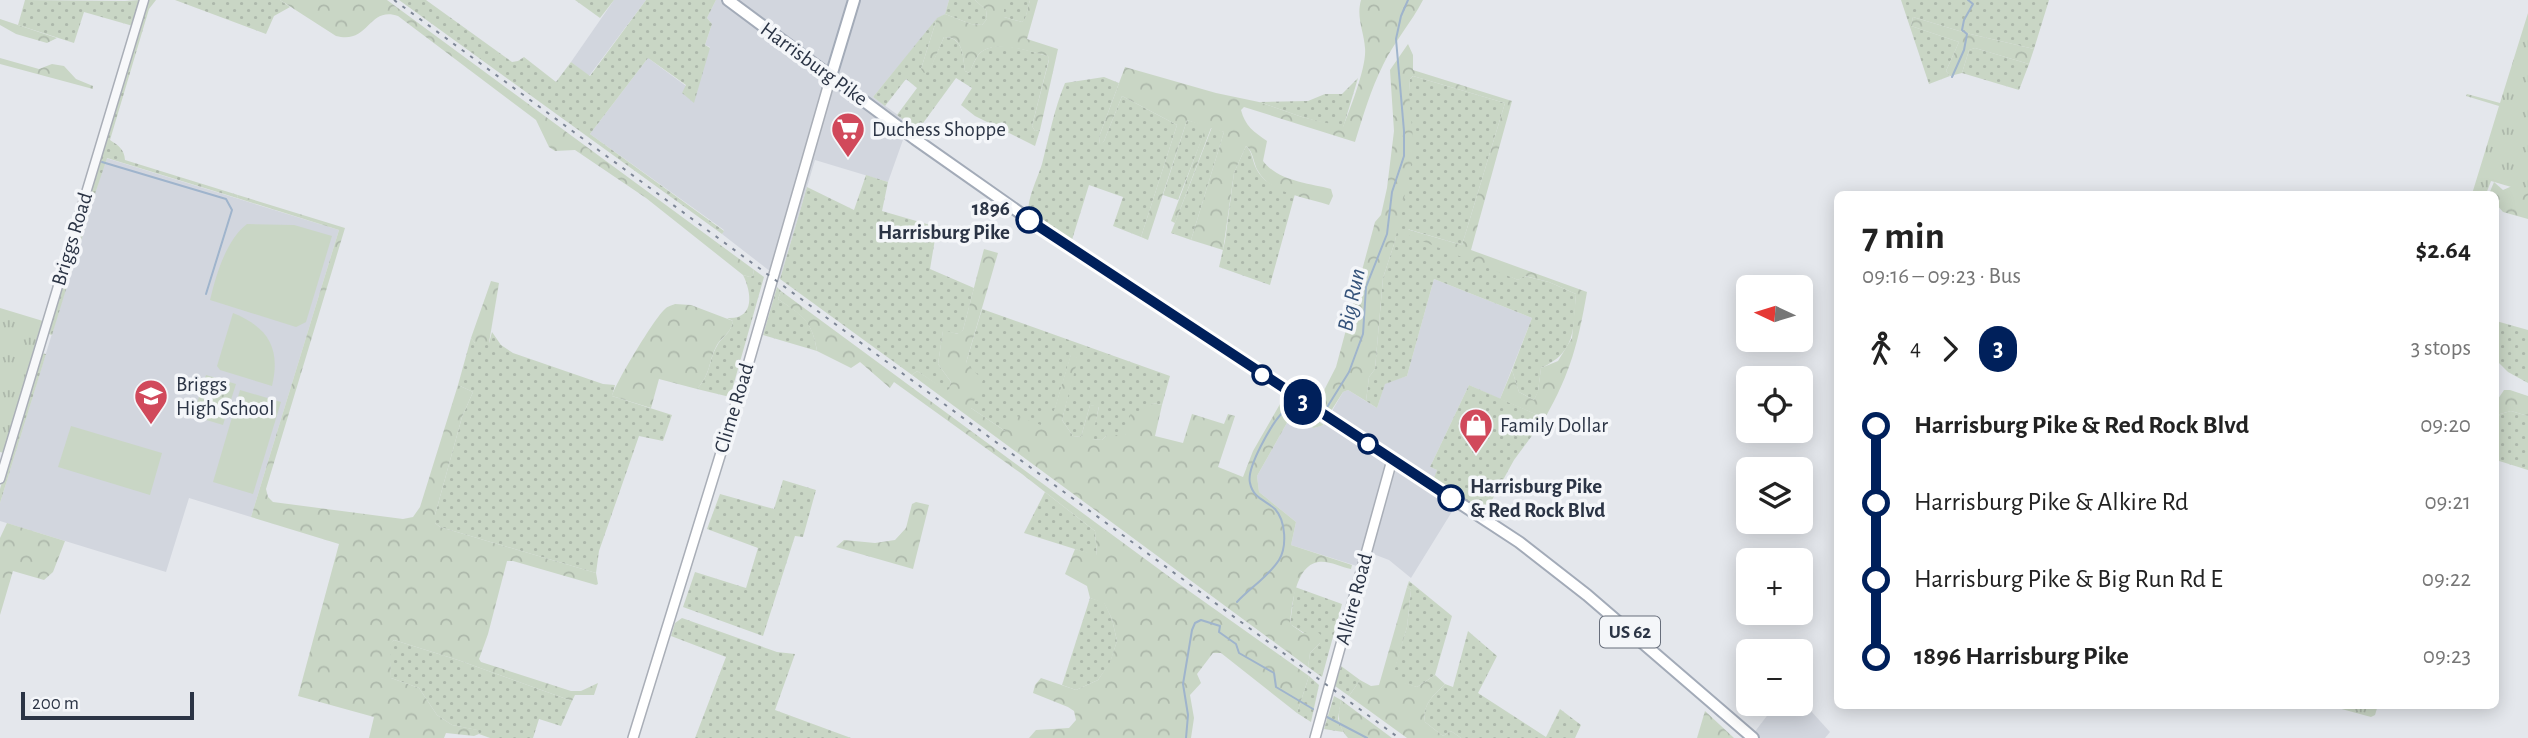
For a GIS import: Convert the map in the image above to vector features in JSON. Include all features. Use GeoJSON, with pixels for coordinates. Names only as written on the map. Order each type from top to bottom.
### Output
{"type":"FeatureCollection","features":[{"type":"Feature","properties":{"kind":"main road","name":"Harrisburg Pike"},"geometry":{"type":"LineString","coordinates":[[728,0],[1033,222],[1519,542],[1558,571],[1753,738]]}},
{"type":"Feature","properties":{"kind":"main road"},"geometry":{"type":"LineString","coordinates":[[831,76],[854,0]]}},
{"type":"Feature","properties":{"kind":"main road","name":"Clime Road"},"geometry":{"type":"LineString","coordinates":[[633,738],[742,383],[831,76]]}},
{"type":"Feature","properties":{"kind":"main road","name":"Alkire Road"},"geometry":{"type":"LineString","coordinates":[[1315,738],[1392,460]]}},
{"type":"Feature","properties":{"kind":"street","name":"Briggs Road"},"geometry":{"type":"LineString","coordinates":[[0,479],[144,0]]}},
{"type":"Feature","properties":{"kind":"shaded area"},"geometry":{"type":"Polygon","coordinates":[[[614,0],[646,0],[589,76],[571,62],[614,0]]]}},
{"type":"Feature","properties":{"kind":"shaded area"},"geometry":{"type":"Polygon","coordinates":[[[716,0],[949,0],[945,14],[937,19],[873,97],[909,123],[888,182],[815,160],[780,279],[722,234],[724,230],[590,134],[648,58],[686,86],[710,47],[705,45],[712,24],[707,18],[716,0]]]}},
{"type":"Feature","properties":{"kind":"shaded area","name":"Briggs High School"},"geometry":{"type":"Polygon","coordinates":[[[106,158],[339,230],[251,517],[189,498],[166,572],[0,521],[0,503],[106,158]]]}},
{"type":"Feature","properties":{"kind":"shaded area"},"geometry":{"type":"Polygon","coordinates":[[[1434,279],[1532,318],[1500,399],[1469,385],[1430,467],[1437,470],[1434,481],[1461,497],[1411,578],[1389,560],[1368,552],[1363,568],[1291,545],[1296,522],[1259,492],[1257,476],[1288,421],[1314,428],[1324,425],[1343,392],[1348,390],[1377,408],[1385,383],[1407,376],[1434,279]]]}},
{"type":"Feature","properties":{"kind":"shaded area"},"geometry":{"type":"Polygon","coordinates":[[[1813,713],[1830,732],[1825,738],[1750,738],[1767,716],[1813,716],[1813,713]]]}},
{"type":"Feature","properties":{"kind":"green space"},"geometry":{"type":"Polygon","coordinates":[[[25,0],[140,0],[133,26],[84,12],[74,43],[18,25],[25,0]]]}},
{"type":"Feature","properties":{"kind":"green space"},"geometry":{"type":"Polygon","coordinates":[[[147,0],[156,0],[149,9],[110,140],[124,153],[125,160],[238,195],[237,198],[107,158],[91,206],[87,197],[147,0]]]}},
{"type":"Feature","properties":{"kind":"green space"},"geometry":{"type":"Polygon","coordinates":[[[175,0],[280,0],[290,7],[274,16],[266,34],[175,0]]]}},
{"type":"Feature","properties":{"kind":"green space"},"geometry":{"type":"Polygon","coordinates":[[[280,0],[387,0],[753,269],[754,275],[743,275],[646,198],[575,150],[555,151],[549,147],[536,120],[398,16],[380,16],[355,35],[336,36],[280,0]]]}},
{"type":"Feature","properties":{"kind":"green space"},"geometry":{"type":"Polygon","coordinates":[[[399,0],[426,0],[512,62],[524,57],[556,82],[571,62],[590,76],[646,0],[716,0],[707,18],[712,24],[705,45],[710,48],[694,103],[682,93],[686,85],[648,58],[590,134],[724,231],[722,234],[399,0]]]}},
{"type":"Feature","properties":{"kind":"green space"},"geometry":{"type":"Polygon","coordinates":[[[575,0],[614,0],[600,18],[575,0]]]}},
{"type":"Feature","properties":{"kind":"green space"},"geometry":{"type":"Polygon","coordinates":[[[949,0],[975,0],[986,10],[987,19],[982,25],[971,24],[945,14],[949,0]]]}},
{"type":"Feature","properties":{"kind":"green space"},"geometry":{"type":"Polygon","coordinates":[[[975,0],[1004,0],[1004,17],[1022,22],[1030,0],[1038,0],[1027,39],[1058,49],[1040,130],[1035,131],[1032,126],[1048,56],[1013,48],[994,47],[980,53],[969,73],[965,71],[958,43],[944,37],[929,72],[924,73],[921,69],[937,18],[945,14],[971,24],[982,25],[987,19],[986,10],[975,0]]]}},
{"type":"Feature","properties":{"kind":"green space"},"geometry":{"type":"Polygon","coordinates":[[[1004,0],[1030,0],[1025,20],[1022,22],[1004,17],[1004,0]]]}},
{"type":"Feature","properties":{"kind":"green space"},"geometry":{"type":"Polygon","coordinates":[[[1361,0],[1423,0],[1383,65],[1355,142],[1244,107],[1241,110],[1248,124],[1267,141],[1263,161],[1269,168],[1285,177],[1331,189],[1333,196],[1329,205],[1289,194],[1271,185],[1258,171],[1251,151],[1246,146],[1234,173],[1223,250],[1191,240],[1224,132],[1211,128],[1175,223],[1171,221],[1206,127],[1187,120],[1148,240],[1141,237],[1177,125],[1122,96],[1100,145],[1099,137],[1125,67],[1343,127],[1365,56],[1359,13],[1361,0]]]}},
{"type":"Feature","properties":{"kind":"green space"},"geometry":{"type":"Polygon","coordinates":[[[1901,0],[2049,0],[2034,49],[1913,17],[1911,26],[1959,42],[1946,71],[1950,76],[1929,84],[1901,0]]]}},
{"type":"Feature","properties":{"kind":"green space"},"geometry":{"type":"Polygon","coordinates":[[[2528,13],[2528,192],[2491,181],[2487,191],[2473,191],[2499,106],[2466,96],[2467,94],[2500,103],[2528,13]]]}},
{"type":"Feature","properties":{"kind":"green space"},"geometry":{"type":"Polygon","coordinates":[[[1913,17],[2034,49],[2029,64],[1975,48],[1969,50],[1962,73],[1950,76],[1946,71],[1959,42],[1911,26],[1913,17]]]}},
{"type":"Feature","properties":{"kind":"green space"},"geometry":{"type":"Polygon","coordinates":[[[937,18],[921,69],[929,71],[944,37],[955,40],[958,44],[965,71],[969,73],[980,53],[995,47],[1014,47],[1048,56],[1032,126],[1035,131],[1040,130],[1035,146],[975,116],[961,105],[972,88],[956,78],[918,130],[897,115],[917,88],[906,79],[885,106],[873,97],[937,18]]]}},
{"type":"Feature","properties":{"kind":"green space"},"geometry":{"type":"Polygon","coordinates":[[[0,19],[57,38],[47,43],[16,34],[0,25],[0,19]]]}},
{"type":"Feature","properties":{"kind":"green space"},"geometry":{"type":"Polygon","coordinates":[[[1408,44],[1413,55],[1413,70],[1512,101],[1471,250],[1587,292],[1572,357],[1545,418],[1500,399],[1512,370],[1519,392],[1534,400],[1541,368],[1558,361],[1572,338],[1576,294],[1549,282],[1525,276],[1518,280],[1405,234],[1406,229],[1462,245],[1505,103],[1413,76],[1410,79],[1409,93],[1414,151],[1395,241],[1383,278],[1375,369],[1369,377],[1366,401],[1348,390],[1343,392],[1331,411],[1318,402],[1336,367],[1375,222],[1381,215],[1394,131],[1390,70],[1408,44]]]}},
{"type":"Feature","properties":{"kind":"green space"},"geometry":{"type":"Polygon","coordinates":[[[1975,48],[2029,64],[2019,90],[1962,73],[1969,50],[1975,48]]]}},
{"type":"Feature","properties":{"kind":"green space"},"geometry":{"type":"Polygon","coordinates":[[[0,58],[39,69],[52,64],[64,66],[76,79],[93,86],[93,89],[0,64],[0,58]]]}},
{"type":"Feature","properties":{"kind":"green space"},"geometry":{"type":"Polygon","coordinates":[[[1413,76],[1505,103],[1462,245],[1407,229],[1518,280],[1524,276],[1549,282],[1576,294],[1571,338],[1567,347],[1553,362],[1541,368],[1538,392],[1534,400],[1519,392],[1512,370],[1532,318],[1434,279],[1407,376],[1385,384],[1377,408],[1366,401],[1369,377],[1375,369],[1383,278],[1395,241],[1399,215],[1410,79],[1413,76]]]}},
{"type":"Feature","properties":{"kind":"green space"},"geometry":{"type":"Polygon","coordinates":[[[1104,77],[1119,83],[1099,137],[1100,144],[1104,141],[1122,96],[1177,125],[1141,237],[1113,226],[1123,197],[1089,185],[1071,243],[1028,213],[1029,200],[1065,83],[1104,77]]]}},
{"type":"Feature","properties":{"kind":"green space"},"geometry":{"type":"Polygon","coordinates":[[[1358,78],[1343,128],[1259,102],[1308,101],[1325,94],[1342,94],[1358,78]]]}},
{"type":"Feature","properties":{"kind":"green space"},"geometry":{"type":"Polygon","coordinates":[[[1187,120],[1207,126],[1178,200],[1163,195],[1187,120]]]}},
{"type":"Feature","properties":{"kind":"green space"},"geometry":{"type":"Polygon","coordinates":[[[1212,127],[1224,132],[1191,240],[1171,233],[1212,127]]]}},
{"type":"Feature","properties":{"kind":"green space"},"geometry":{"type":"Polygon","coordinates":[[[1246,146],[1262,177],[1295,194],[1270,285],[1219,267],[1234,173],[1246,146]]]}},
{"type":"Feature","properties":{"kind":"green space"},"geometry":{"type":"Polygon","coordinates":[[[866,175],[888,182],[882,211],[937,227],[930,269],[974,288],[963,330],[959,334],[943,331],[938,364],[951,382],[948,392],[917,371],[912,375],[780,279],[807,187],[854,210],[866,175]]]}},
{"type":"Feature","properties":{"kind":"green space"},"geometry":{"type":"Polygon","coordinates":[[[2494,182],[2503,190],[2519,183],[2528,185],[2528,219],[2503,212],[2499,207],[2499,191],[2490,191],[2494,182]]]}},
{"type":"Feature","properties":{"kind":"green space"},"geometry":{"type":"Polygon","coordinates":[[[238,195],[345,228],[266,489],[268,497],[273,502],[403,519],[413,517],[420,507],[458,385],[473,392],[462,417],[435,523],[440,527],[596,573],[598,584],[507,561],[479,659],[481,662],[571,691],[581,691],[598,683],[594,695],[575,695],[572,701],[394,640],[390,645],[391,678],[419,688],[437,715],[452,725],[478,730],[479,734],[474,736],[446,733],[444,738],[369,738],[374,717],[298,696],[339,544],[251,517],[339,230],[237,198],[238,195]]]}},
{"type":"Feature","properties":{"kind":"green space"},"geometry":{"type":"Polygon","coordinates":[[[89,215],[52,335],[47,329],[80,221],[89,215]]]}},
{"type":"Feature","properties":{"kind":"green space"},"geometry":{"type":"Polygon","coordinates":[[[247,224],[294,225],[332,236],[306,322],[296,327],[210,300],[228,248],[247,224]]]}},
{"type":"Feature","properties":{"kind":"green space"},"geometry":{"type":"Polygon","coordinates":[[[984,249],[998,253],[966,363],[983,380],[971,408],[1005,431],[1014,415],[1041,425],[1046,410],[1054,411],[1071,354],[1078,358],[1062,420],[1073,436],[1081,437],[1090,405],[1099,406],[1092,439],[1102,440],[1107,435],[1125,435],[1131,412],[1143,412],[1153,403],[1162,405],[1155,436],[1183,443],[1192,414],[1224,424],[1228,414],[1235,416],[1218,467],[1243,477],[1253,451],[1284,397],[1324,425],[1314,428],[1288,421],[1257,476],[1259,492],[1296,522],[1291,545],[1352,565],[1351,569],[1322,562],[1310,565],[1296,588],[1290,624],[1303,633],[1315,630],[1321,635],[1320,643],[1310,653],[1308,667],[912,375],[917,371],[948,391],[951,382],[938,364],[943,330],[958,334],[963,330],[984,249]]]}},
{"type":"Feature","properties":{"kind":"green space"},"geometry":{"type":"Polygon","coordinates":[[[753,269],[764,277],[730,397],[697,389],[705,377],[717,346],[732,326],[733,321],[727,318],[743,315],[747,310],[749,297],[743,275],[754,275],[753,269]]]}},
{"type":"Feature","properties":{"kind":"green space"},"geometry":{"type":"Polygon","coordinates":[[[491,281],[499,283],[489,343],[483,346],[471,338],[491,281]]]}},
{"type":"Feature","properties":{"kind":"green space"},"geometry":{"type":"Polygon","coordinates":[[[777,287],[781,291],[778,299],[809,325],[817,351],[763,335],[777,287]]]}},
{"type":"Feature","properties":{"kind":"green space"},"geometry":{"type":"Polygon","coordinates":[[[781,291],[1175,581],[1309,676],[1297,713],[1221,653],[1213,653],[1197,674],[1201,683],[1190,695],[1194,718],[1191,738],[1029,738],[1036,730],[1069,728],[1076,720],[1074,711],[1068,707],[1033,693],[1041,678],[1076,690],[1098,680],[1110,662],[1117,641],[1112,619],[1104,603],[1090,598],[1087,586],[1065,574],[1075,549],[1097,555],[1095,531],[1022,474],[894,382],[890,388],[860,362],[851,368],[817,351],[809,325],[778,299],[781,291]]]}},
{"type":"Feature","properties":{"kind":"green space"},"geometry":{"type":"Polygon","coordinates":[[[675,304],[691,305],[733,321],[717,345],[702,383],[697,389],[659,379],[651,408],[612,396],[627,365],[653,324],[665,309],[675,304]]]}},
{"type":"Feature","properties":{"kind":"green space"},"geometry":{"type":"Polygon","coordinates":[[[0,308],[43,321],[4,453],[0,452],[0,308]]]}},
{"type":"Feature","properties":{"kind":"green space"},"geometry":{"type":"Polygon","coordinates":[[[982,309],[1170,376],[1162,405],[1153,403],[1125,435],[1107,435],[1102,440],[1091,439],[1099,407],[1090,405],[1081,437],[1073,436],[1062,420],[1077,358],[1071,355],[1054,412],[1041,425],[1005,431],[971,408],[966,363],[982,309]]]}},
{"type":"Feature","properties":{"kind":"green space"},"geometry":{"type":"Polygon","coordinates":[[[233,313],[255,325],[269,340],[275,361],[272,386],[220,370],[217,366],[233,313]]]}},
{"type":"Feature","properties":{"kind":"green space"},"geometry":{"type":"Polygon","coordinates":[[[2499,322],[2528,330],[2528,383],[2508,372],[2499,363],[2499,322]]]}},
{"type":"Feature","properties":{"kind":"green space"},"geometry":{"type":"Polygon","coordinates":[[[492,332],[501,345],[513,353],[603,384],[615,385],[612,396],[672,415],[663,441],[639,436],[599,551],[596,573],[440,527],[435,523],[462,417],[473,392],[458,385],[471,338],[475,343],[489,343],[492,332]]]}},
{"type":"Feature","properties":{"kind":"green space"},"geometry":{"type":"Polygon","coordinates":[[[40,353],[46,354],[0,503],[0,489],[40,353]]]}},
{"type":"Feature","properties":{"kind":"green space"},"geometry":{"type":"Polygon","coordinates":[[[206,375],[236,384],[223,425],[193,416],[206,375]]]}},
{"type":"Feature","properties":{"kind":"green space"},"geometry":{"type":"Polygon","coordinates":[[[210,380],[229,386],[226,395],[207,389],[210,380]]]}},
{"type":"Feature","properties":{"kind":"green space"},"geometry":{"type":"Polygon","coordinates":[[[1469,385],[1545,418],[1514,460],[1487,509],[1480,510],[1433,481],[1437,470],[1430,467],[1469,385]]]}},
{"type":"Feature","properties":{"kind":"green space"},"geometry":{"type":"Polygon","coordinates":[[[240,390],[281,402],[253,494],[213,482],[240,390]]]}},
{"type":"Feature","properties":{"kind":"green space"},"geometry":{"type":"Polygon","coordinates":[[[2504,390],[2528,396],[2528,416],[2511,411],[2499,416],[2499,398],[2504,390]]]}},
{"type":"Feature","properties":{"kind":"green space"},"geometry":{"type":"Polygon","coordinates":[[[206,392],[226,398],[223,408],[203,402],[206,392]]]}},
{"type":"Feature","properties":{"kind":"green space"},"geometry":{"type":"Polygon","coordinates":[[[202,405],[222,411],[219,420],[200,414],[202,405]]]}},
{"type":"Feature","properties":{"kind":"green space"},"geometry":{"type":"Polygon","coordinates":[[[2511,411],[2528,416],[2528,470],[2499,461],[2500,414],[2511,411]]]}},
{"type":"Feature","properties":{"kind":"green space"},"geometry":{"type":"Polygon","coordinates":[[[71,426],[162,453],[150,495],[58,467],[71,426]]]}},
{"type":"Feature","properties":{"kind":"green space"},"geometry":{"type":"Polygon","coordinates":[[[783,480],[816,490],[803,537],[795,536],[763,636],[683,607],[695,572],[746,588],[758,548],[707,529],[720,494],[774,509],[783,480]]]}},
{"type":"Feature","properties":{"kind":"green space"},"geometry":{"type":"Polygon","coordinates":[[[1045,492],[1095,531],[1097,556],[1024,533],[1045,492]]]}},
{"type":"Feature","properties":{"kind":"green space"},"geometry":{"type":"Polygon","coordinates":[[[916,502],[929,505],[913,569],[836,547],[844,540],[875,543],[895,540],[906,528],[912,504],[916,502]]]}},
{"type":"Feature","properties":{"kind":"green space"},"geometry":{"type":"Polygon","coordinates":[[[7,523],[65,541],[53,572],[44,580],[13,571],[0,615],[0,538],[7,523]]]}},
{"type":"Feature","properties":{"kind":"green space"},"geometry":{"type":"Polygon","coordinates":[[[1409,581],[1452,616],[1435,675],[1417,687],[1391,680],[1407,627],[1411,590],[1407,587],[1409,581]]]}},
{"type":"Feature","properties":{"kind":"green space"},"geometry":{"type":"Polygon","coordinates":[[[1295,587],[1342,604],[1322,677],[1308,667],[1310,653],[1320,643],[1290,624],[1295,587]]]}},
{"type":"Feature","properties":{"kind":"green space"},"geometry":{"type":"Polygon","coordinates":[[[1407,587],[1411,590],[1407,627],[1392,679],[1417,687],[1435,675],[1445,684],[1427,705],[1425,722],[1443,736],[1451,731],[1461,738],[1407,738],[1349,696],[1360,680],[1371,686],[1379,685],[1407,587]]]}},
{"type":"Feature","properties":{"kind":"green space"},"geometry":{"type":"Polygon","coordinates":[[[1090,598],[1104,602],[1112,619],[1117,641],[1110,663],[1098,680],[1076,690],[1062,685],[1090,598]]]}},
{"type":"Feature","properties":{"kind":"green space"},"geometry":{"type":"Polygon","coordinates":[[[682,618],[777,652],[795,654],[775,710],[851,738],[695,738],[726,657],[671,636],[675,623],[682,618]]]}},
{"type":"Feature","properties":{"kind":"green space"},"geometry":{"type":"Polygon","coordinates":[[[1468,631],[1497,656],[1478,693],[1546,737],[1560,709],[1581,725],[1575,738],[1461,738],[1451,731],[1443,736],[1425,722],[1425,710],[1433,696],[1445,684],[1453,687],[1468,631]]]}},
{"type":"Feature","properties":{"kind":"green space"},"geometry":{"type":"Polygon","coordinates":[[[394,640],[572,701],[561,726],[539,719],[533,738],[490,738],[479,734],[477,730],[452,725],[437,715],[419,688],[391,678],[389,645],[394,640]]]}},
{"type":"Feature","properties":{"kind":"green space"},"geometry":{"type":"Polygon","coordinates":[[[1341,666],[1360,680],[1349,696],[1335,686],[1341,666]]]}},
{"type":"Feature","properties":{"kind":"green space"},"geometry":{"type":"Polygon","coordinates":[[[1309,676],[1319,685],[1311,722],[1297,713],[1309,676]]]}},
{"type":"Feature","properties":{"kind":"green space"},"geometry":{"type":"Polygon","coordinates":[[[1334,696],[1341,700],[1338,719],[1343,732],[1324,729],[1334,696]]]}},
{"type":"Feature","properties":{"kind":"green space"},"geometry":{"type":"Polygon","coordinates":[[[1341,700],[1392,738],[1348,738],[1339,720],[1341,700]]]}},
{"type":"Feature","properties":{"kind":"green space"},"geometry":{"type":"Polygon","coordinates":[[[2342,709],[2377,709],[2371,717],[2342,709]]]}},
{"type":"Feature","properties":{"kind":"green space"},"geometry":{"type":"Polygon","coordinates":[[[1705,711],[1734,738],[1697,738],[1705,711]]]}},
{"type":"Feature","properties":{"kind":"waterway","name":"Big Run"},"geometry":{"type":"LineString","coordinates":[[1326,409],[1349,372],[1363,334],[1366,287],[1387,234],[1392,192],[1404,156],[1396,39],[1408,0]]}},
{"type":"Feature","properties":{"kind":"waterway"},"geometry":{"type":"LineString","coordinates":[[1952,77],[1964,50],[1967,34],[1962,30],[1973,4],[1968,0]]}},
{"type":"Feature","properties":{"kind":"waterway"},"geometry":{"type":"LineString","coordinates":[[102,162],[226,199],[232,210],[206,294]]}},
{"type":"Feature","properties":{"kind":"waterway","name":"Big Run"},"geometry":{"type":"LineString","coordinates":[[1237,602],[1275,566],[1283,548],[1284,534],[1279,514],[1257,495],[1250,483],[1256,457],[1283,412],[1313,422],[1319,415]]}},
{"type":"Feature","properties":{"kind":"waterway","name":"Big Run"},"geometry":{"type":"LineString","coordinates":[[1186,738],[1188,715],[1183,684],[1192,630],[1195,623],[1201,620],[1220,626],[1219,632],[1236,644],[1239,653],[1274,673],[1276,687],[1313,709]]}},
{"type":"Feature","properties":{"kind":"waterway"},"geometry":{"type":"LineString","coordinates":[[1327,717],[1367,738]]}},
{"type":"Feature","properties":{"kind":"railway"},"geometry":{"type":"LineString","coordinates":[[394,0],[1399,738]]}},
{"type":"Feature","properties":{"kind":"bus line","name":"3"},"geometry":{"type":"LineString","coordinates":[[1029,220],[1451,498]]}},
{"type":"Feature","properties":{"kind":"place","name":"Duchess Shoppe"},"geometry":{"type":"Point","coordinates":[848,159]}},
{"type":"Feature","properties":{"kind":"place","name":"1896 Harrisburg Pike"},"geometry":{"type":"Point","coordinates":[1029,220]}},
{"type":"Feature","properties":{"kind":"place","name":"Briggs High School"},"geometry":{"type":"Point","coordinates":[151,426]}},
{"type":"Feature","properties":{"kind":"place","name":"Family Dollar"},"geometry":{"type":"Point","coordinates":[1476,455]}},
{"type":"Feature","properties":{"kind":"place","name":"Harrisburg Pike & Red Rock Blvd"},"geometry":{"type":"Point","coordinates":[1451,498]}}]}
